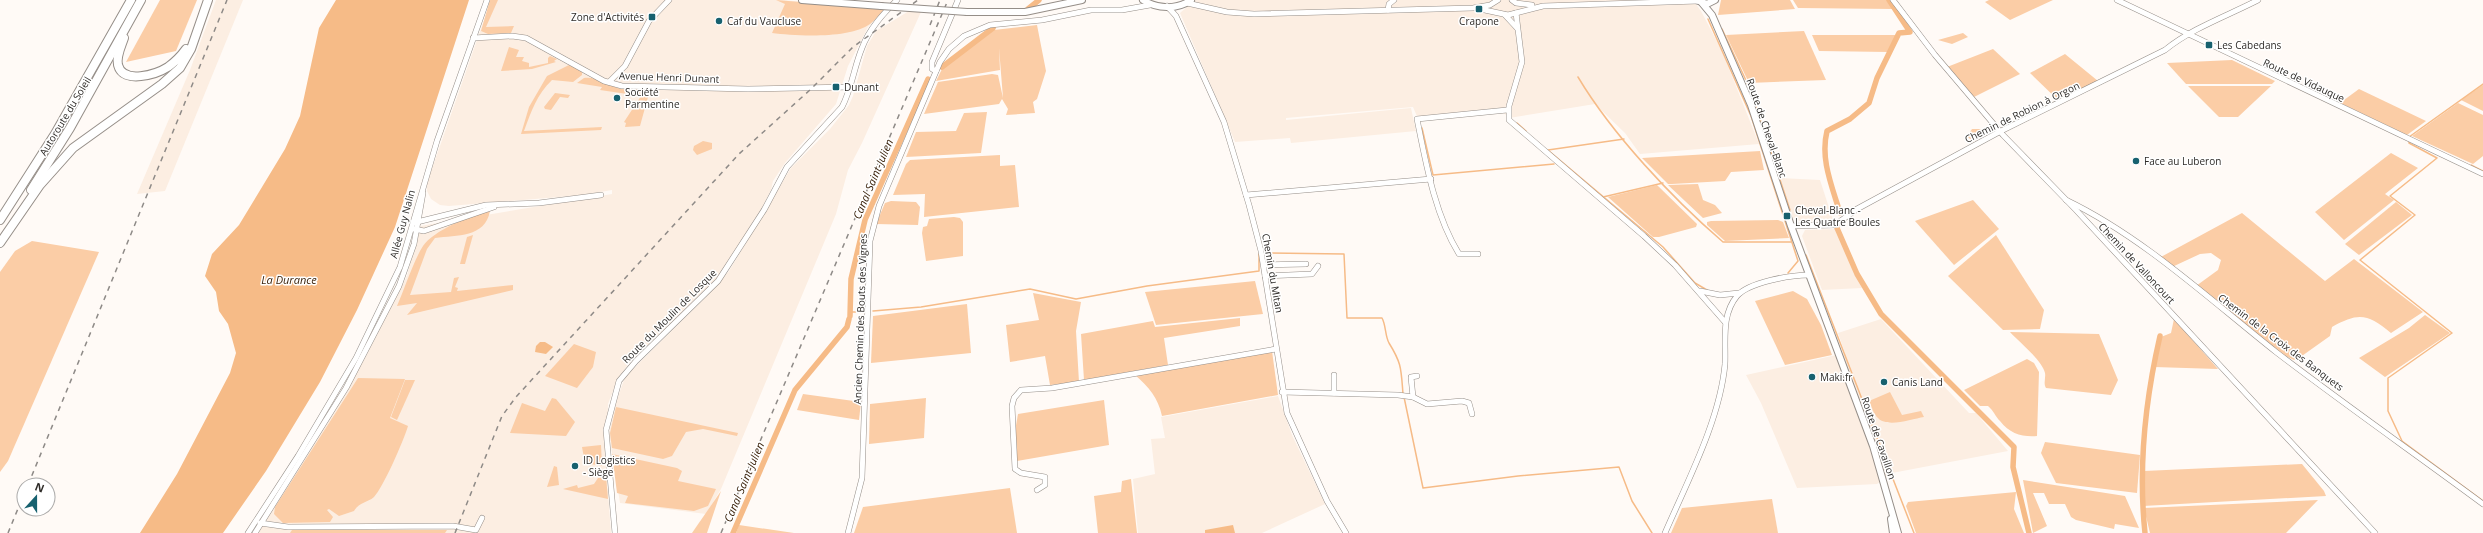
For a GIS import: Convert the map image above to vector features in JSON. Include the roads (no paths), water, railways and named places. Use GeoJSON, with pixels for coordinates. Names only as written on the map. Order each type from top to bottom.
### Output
{"type":"FeatureCollection","features":[{"type":"Feature","properties":{"kind":"highway"},"geometry":{"type":"LineString","coordinates":[[112,35],[126,0]]}},
{"type":"Feature","properties":{"kind":"highway","name":"Autoroute du Soleil"},"geometry":{"type":"LineString","coordinates":[[0,220],[56,134],[131,0]]}},
{"type":"Feature","properties":{"kind":"highway","name":"Autoroute du Soleil"},"geometry":{"type":"LineString","coordinates":[[0,238],[70,128],[141,0]]}},
{"type":"Feature","properties":{"kind":"highway"},"geometry":{"type":"LineString","coordinates":[[128,24],[118,62],[120,70],[126,75],[148,76],[174,63],[185,50],[204,0]]}},
{"type":"Feature","properties":{"kind":"highway"},"geometry":{"type":"LineString","coordinates":[[0,243],[40,185],[73,148],[162,84],[180,68],[191,50],[208,0]]}},
{"type":"Feature","properties":{"kind":"main road"},"geometry":{"type":"LineString","coordinates":[[802,0],[967,12],[1023,14],[1082,0]]}},
{"type":"Feature","properties":{"kind":"main road"},"geometry":{"type":"LineString","coordinates":[[821,0],[830,2]]}},
{"type":"Feature","properties":{"kind":"main road"},"geometry":{"type":"LineString","coordinates":[[1142,0],[1150,4],[1167,6],[1181,6],[1189,2]]}},
{"type":"Feature","properties":{"kind":"main road"},"geometry":{"type":"LineString","coordinates":[[1699,2],[1713,2]]}},
{"type":"Feature","properties":{"kind":"main road","name":"Route de Cheval-Blanc"},"geometry":{"type":"LineString","coordinates":[[1699,2],[1712,15],[1751,105],[1791,226],[1809,275]]}},
{"type":"Feature","properties":{"kind":"main road","name":"Route de Cheval-Blanc"},"geometry":{"type":"LineString","coordinates":[[1712,15],[1713,2]]}},
{"type":"Feature","properties":{"kind":"main road","name":"Route de Cavaillon"},"geometry":{"type":"LineString","coordinates":[[1809,275],[1873,446],[1887,496],[1894,533]]}},
{"type":"Feature","properties":{"kind":"street"},"geometry":{"type":"LineString","coordinates":[[424,180],[487,0]]}},
{"type":"Feature","properties":{"kind":"street"},"geometry":{"type":"LineString","coordinates":[[609,82],[625,66],[649,21],[669,0]]}},
{"type":"Feature","properties":{"kind":"street","name":"Route du Moulin de Losque"},"geometry":{"type":"LineString","coordinates":[[615,533],[606,430],[619,381],[636,361],[718,281],[746,242],[787,167],[842,107],[851,87],[866,41],[876,22],[897,0]]}},
{"type":"Feature","properties":{"kind":"street"},"geometry":{"type":"LineString","coordinates":[[936,71],[932,68],[932,62],[958,0]]}},
{"type":"Feature","properties":{"kind":"street"},"geometry":{"type":"LineString","coordinates":[[1134,8],[1142,0]]}},
{"type":"Feature","properties":{"kind":"street"},"geometry":{"type":"LineString","coordinates":[[1196,0],[1228,10],[1254,14]]}},
{"type":"Feature","properties":{"kind":"street"},"geometry":{"type":"LineString","coordinates":[[1388,10],[1389,4],[1396,0],[1396,10]]}},
{"type":"Feature","properties":{"kind":"street"},"geometry":{"type":"LineString","coordinates":[[1505,15],[1543,6],[1684,0],[1699,2]]}},
{"type":"Feature","properties":{"kind":"street","name":"Chemin de Valloncourt"},"geometry":{"type":"LineString","coordinates":[[1893,0],[1924,42],[1999,132],[2066,200],[2375,533]]}},
{"type":"Feature","properties":{"kind":"street","name":"Route de Vidauque"},"geometry":{"type":"LineString","coordinates":[[2117,0],[2483,174]]}},
{"type":"Feature","properties":{"kind":"street","name":"Chemin de Robion à Orgon"},"geometry":{"type":"LineString","coordinates":[[1791,226],[1834,225],[1857,209],[1999,132],[2053,108],[2165,50],[2188,34],[2212,24],[2258,0]]}},
{"type":"Feature","properties":{"kind":"street"},"geometry":{"type":"LineString","coordinates":[[1473,8],[1496,1]]}},
{"type":"Feature","properties":{"kind":"street"},"geometry":{"type":"LineString","coordinates":[[1496,1],[1494,7],[1497,12]]}},
{"type":"Feature","properties":{"kind":"street"},"geometry":{"type":"LineString","coordinates":[[1543,6],[1515,1],[1517,12],[1517,29],[1522,45],[1521,67],[1519,81],[1507,110],[1509,120],[1644,236],[1700,291],[1725,322]]}},
{"type":"Feature","properties":{"kind":"street"},"geometry":{"type":"LineString","coordinates":[[1189,2],[1227,12],[1254,14],[1473,8],[1497,12],[1505,15],[1517,29]]}},
{"type":"Feature","properties":{"kind":"street","name":"Ancien Chemin des Bouts des Vignes"},"geometry":{"type":"LineString","coordinates":[[848,533],[857,506],[862,478],[870,241],[880,206],[936,71],[945,54],[956,42],[969,34],[990,25],[1042,20],[1091,10],[1122,10],[1150,4]]}},
{"type":"Feature","properties":{"kind":"street","name":"Chemin du Mitan"},"geometry":{"type":"LineString","coordinates":[[1167,6],[1176,16],[1224,122],[1246,195],[1264,265],[1282,392],[1287,413],[1299,444],[1327,501],[1346,533]]}},
{"type":"Feature","properties":{"kind":"street"},"geometry":{"type":"LineString","coordinates":[[1176,16],[1181,6]]}},
{"type":"Feature","properties":{"kind":"street","name":"Avenue Henri Dunant"},"geometry":{"type":"LineString","coordinates":[[474,38],[512,36],[526,38],[609,82],[622,86],[748,89],[851,87]]}},
{"type":"Feature","properties":{"kind":"street"},"geometry":{"type":"LineString","coordinates":[[1478,254],[1459,254],[1456,250],[1431,179],[1417,119],[1507,110]]}},
{"type":"Feature","properties":{"kind":"street"},"geometry":{"type":"LineString","coordinates":[[1246,195],[1431,179]]}},
{"type":"Feature","properties":{"kind":"street","name":"Allée Guy Nalin"},"geometry":{"type":"LineString","coordinates":[[248,533],[258,523],[349,383],[403,276],[415,241],[414,227],[419,221],[424,180]]}},
{"type":"Feature","properties":{"kind":"street","name":"Allée Guy Nalin"},"geometry":{"type":"LineString","coordinates":[[255,533],[258,523],[356,358],[400,268],[414,227],[424,180]]}},
{"type":"Feature","properties":{"kind":"street"},"geometry":{"type":"LineString","coordinates":[[419,221],[486,205],[496,206],[539,203],[601,195]]}},
{"type":"Feature","properties":{"kind":"street","name":"Chemin de la Croix des Banquets"},"geometry":{"type":"LineString","coordinates":[[2066,200],[2095,214],[2146,249],[2278,353],[2483,504]]}},
{"type":"Feature","properties":{"kind":"street"},"geometry":{"type":"LineString","coordinates":[[415,241],[424,231],[496,206]]}},
{"type":"Feature","properties":{"kind":"street"},"geometry":{"type":"LineString","coordinates":[[420,214],[426,219]]}},
{"type":"Feature","properties":{"kind":"street"},"geometry":{"type":"LineString","coordinates":[[414,227],[424,231]]}},
{"type":"Feature","properties":{"kind":"street"},"geometry":{"type":"LineString","coordinates":[[1264,265],[1306,264]]}},
{"type":"Feature","properties":{"kind":"street"},"geometry":{"type":"LineString","coordinates":[[1266,276],[1312,274],[1317,270],[1318,266]]}},
{"type":"Feature","properties":{"kind":"street"},"geometry":{"type":"LineString","coordinates":[[1700,291],[1720,295],[1740,293],[1788,277],[1809,275]]}},
{"type":"Feature","properties":{"kind":"street"},"geometry":{"type":"LineString","coordinates":[[1665,533],[1704,443],[1723,376],[1725,322],[1727,312],[1740,293]]}},
{"type":"Feature","properties":{"kind":"street"},"geometry":{"type":"LineString","coordinates":[[1037,490],[1045,485],[1045,477],[1021,473],[1015,469],[1012,427],[1014,397],[1019,391],[1029,388],[1052,388],[1276,349]]}},
{"type":"Feature","properties":{"kind":"street"},"geometry":{"type":"LineString","coordinates":[[1334,375],[1334,393]]}},
{"type":"Feature","properties":{"kind":"street"},"geometry":{"type":"LineString","coordinates":[[1413,397],[1410,380],[1411,377],[1417,376]]}},
{"type":"Feature","properties":{"kind":"street"},"geometry":{"type":"LineString","coordinates":[[1282,392],[1388,393],[1413,397],[1427,404],[1462,401],[1469,403],[1472,414]]}},
{"type":"Feature","properties":{"kind":"street"},"geometry":{"type":"LineString","coordinates":[[258,523],[288,527],[453,526],[476,530],[482,518]]}},
{"type":"Feature","properties":{"kind":"water","name":"La Durance"},"geometry":{"type":"Polygon","coordinates":[[[336,0],[469,0],[395,227],[357,310],[320,382],[266,471],[223,533],[140,533],[177,474],[230,373],[236,353],[228,324],[219,311],[216,292],[205,276],[212,254],[239,225],[285,149],[300,116],[319,28],[336,0]]]}},
{"type":"Feature","properties":{"kind":"water"},"geometry":{"type":"Polygon","coordinates":[[[540,342],[545,342],[553,347],[546,354],[535,352],[536,346],[540,342]]]}},
{"type":"Feature","properties":{"kind":"water"},"geometry":{"type":"Polygon","coordinates":[[[1233,525],[1235,533],[1205,533],[1205,530],[1233,525]]]}},
{"type":"Feature","properties":{"kind":"waterway","name":"Canal Saint-Julien"},"geometry":{"type":"LineString","coordinates":[[1028,9],[1039,0]]}},
{"type":"Feature","properties":{"kind":"waterway"},"geometry":{"type":"LineString","coordinates":[[1840,213],[1826,162],[1825,141],[1827,131],[1850,119],[1869,103],[1877,78],[1899,33],[1910,32],[1889,0]]}},
{"type":"Feature","properties":{"kind":"waterway"},"geometry":{"type":"LineString","coordinates":[[1708,19],[1751,116],[1798,261],[1788,273]]}},
{"type":"Feature","properties":{"kind":"waterway","name":"Canal Saint-Julien"},"geometry":{"type":"LineString","coordinates":[[942,67],[993,28]]}},
{"type":"Feature","properties":{"kind":"waterway"},"geometry":{"type":"LineString","coordinates":[[1722,29],[1750,89],[1790,210]]}},
{"type":"Feature","properties":{"kind":"waterway"},"geometry":{"type":"LineString","coordinates":[[1578,77],[1592,99],[1622,139]]}},
{"type":"Feature","properties":{"kind":"waterway","name":"Canal Saint-Julien"},"geometry":{"type":"LineString","coordinates":[[850,316],[851,279],[865,220],[928,79]]}},
{"type":"Feature","properties":{"kind":"waterway"},"geometry":{"type":"LineString","coordinates":[[2483,84],[2409,137],[2409,143],[2437,158],[2390,196],[2415,215],[2360,260],[2452,333],[2388,378],[2388,411],[2402,441],[2483,501]]}},
{"type":"Feature","properties":{"kind":"waterway"},"geometry":{"type":"LineString","coordinates":[[1517,123],[1526,131]]}},
{"type":"Feature","properties":{"kind":"waterway"},"geometry":{"type":"LineString","coordinates":[[1422,128],[1433,175],[1554,164]]}},
{"type":"Feature","properties":{"kind":"waterway"},"geometry":{"type":"LineString","coordinates":[[1548,150],[1622,139]]}},
{"type":"Feature","properties":{"kind":"waterway"},"geometry":{"type":"LineString","coordinates":[[1622,139],[1662,183]]}},
{"type":"Feature","properties":{"kind":"waterway"},"geometry":{"type":"LineString","coordinates":[[1549,151],[1603,197]]}},
{"type":"Feature","properties":{"kind":"waterway"},"geometry":{"type":"LineString","coordinates":[[2471,165],[2483,171]]}},
{"type":"Feature","properties":{"kind":"waterway"},"geometry":{"type":"LineString","coordinates":[[1603,197],[1662,183]]}},
{"type":"Feature","properties":{"kind":"waterway"},"geometry":{"type":"LineString","coordinates":[[1662,183],[1684,206],[1723,242],[1791,242]]}},
{"type":"Feature","properties":{"kind":"waterway"},"geometry":{"type":"LineString","coordinates":[[1603,197],[1663,247],[1695,283],[1707,290]]}},
{"type":"Feature","properties":{"kind":"waterway"},"geometry":{"type":"LineString","coordinates":[[1837,228],[1857,274],[1881,314],[2014,447],[2013,467],[2029,533]]}},
{"type":"Feature","properties":{"kind":"waterway"},"geometry":{"type":"LineString","coordinates":[[1266,253],[1344,254],[1347,318],[1382,318],[1388,340],[1400,367],[1403,394]]}},
{"type":"Feature","properties":{"kind":"waterway"},"geometry":{"type":"LineString","coordinates":[[873,311],[921,307],[1030,289],[1076,299],[1147,286],[1259,271],[1259,254]]}},
{"type":"Feature","properties":{"kind":"waterway"},"geometry":{"type":"LineString","coordinates":[[1806,255],[1914,533]]}},
{"type":"Feature","properties":{"kind":"waterway"},"geometry":{"type":"LineString","coordinates":[[850,312],[862,312]]}},
{"type":"Feature","properties":{"kind":"waterway","name":"Canal Saint-Julien"},"geometry":{"type":"LineString","coordinates":[[733,533],[795,390],[847,327],[849,319]]}},
{"type":"Feature","properties":{"kind":"waterway"},"geometry":{"type":"LineString","coordinates":[[2145,533],[2142,483],[2144,434],[2150,385],[2160,336]]}},
{"type":"Feature","properties":{"kind":"waterway"},"geometry":{"type":"LineString","coordinates":[[1404,397],[1423,488],[1518,476],[1619,467],[1632,501],[1652,533]]}},
{"type":"Feature","properties":{"kind":"railway"},"geometry":{"type":"LineString","coordinates":[[31,477],[227,0]]}},
{"type":"Feature","properties":{"kind":"railway"},"geometry":{"type":"LineString","coordinates":[[455,533],[502,416],[516,397],[739,154],[811,89],[853,47],[918,0]]}},
{"type":"Feature","properties":{"kind":"railway"},"geometry":{"type":"LineString","coordinates":[[930,25],[940,0]]}},
{"type":"Feature","properties":{"kind":"railway"},"geometry":{"type":"LineString","coordinates":[[721,533],[948,0]]}},
{"type":"Feature","properties":{"kind":"railway"},"geometry":{"type":"LineString","coordinates":[[8,533],[16,514]]}},
{"type":"Feature","properties":{"kind":"place","name":"Crapone"},"geometry":{"type":"Point","coordinates":[1479,9]}},
{"type":"Feature","properties":{"kind":"place","name":"Zone d'Activités"},"geometry":{"type":"Point","coordinates":[652,17]}},
{"type":"Feature","properties":{"kind":"place","name":"Caf du Vaucluse"},"geometry":{"type":"Point","coordinates":[719,21]}},
{"type":"Feature","properties":{"kind":"place","name":"Les Cabedans"},"geometry":{"type":"Point","coordinates":[2209,45]}},
{"type":"Feature","properties":{"kind":"place","name":"Dunant"},"geometry":{"type":"Point","coordinates":[836,87]}},
{"type":"Feature","properties":{"kind":"place","name":"Société Parmentine"},"geometry":{"type":"Point","coordinates":[617,98]}},
{"type":"Feature","properties":{"kind":"place","name":"Face au Luberon"},"geometry":{"type":"Point","coordinates":[2136,161]}},
{"type":"Feature","properties":{"kind":"place","name":"Cheval-Blanc - Les Quatre Boules"},"geometry":{"type":"Point","coordinates":[1787,216]}},
{"type":"Feature","properties":{"kind":"place","name":"Maki.fr"},"geometry":{"type":"Point","coordinates":[1812,377]}},
{"type":"Feature","properties":{"kind":"place","name":"Canis Land"},"geometry":{"type":"Point","coordinates":[1884,382]}},
{"type":"Feature","properties":{"kind":"place","name":"ID Logistics - Siège"},"geometry":{"type":"Point","coordinates":[575,466]}}]}
